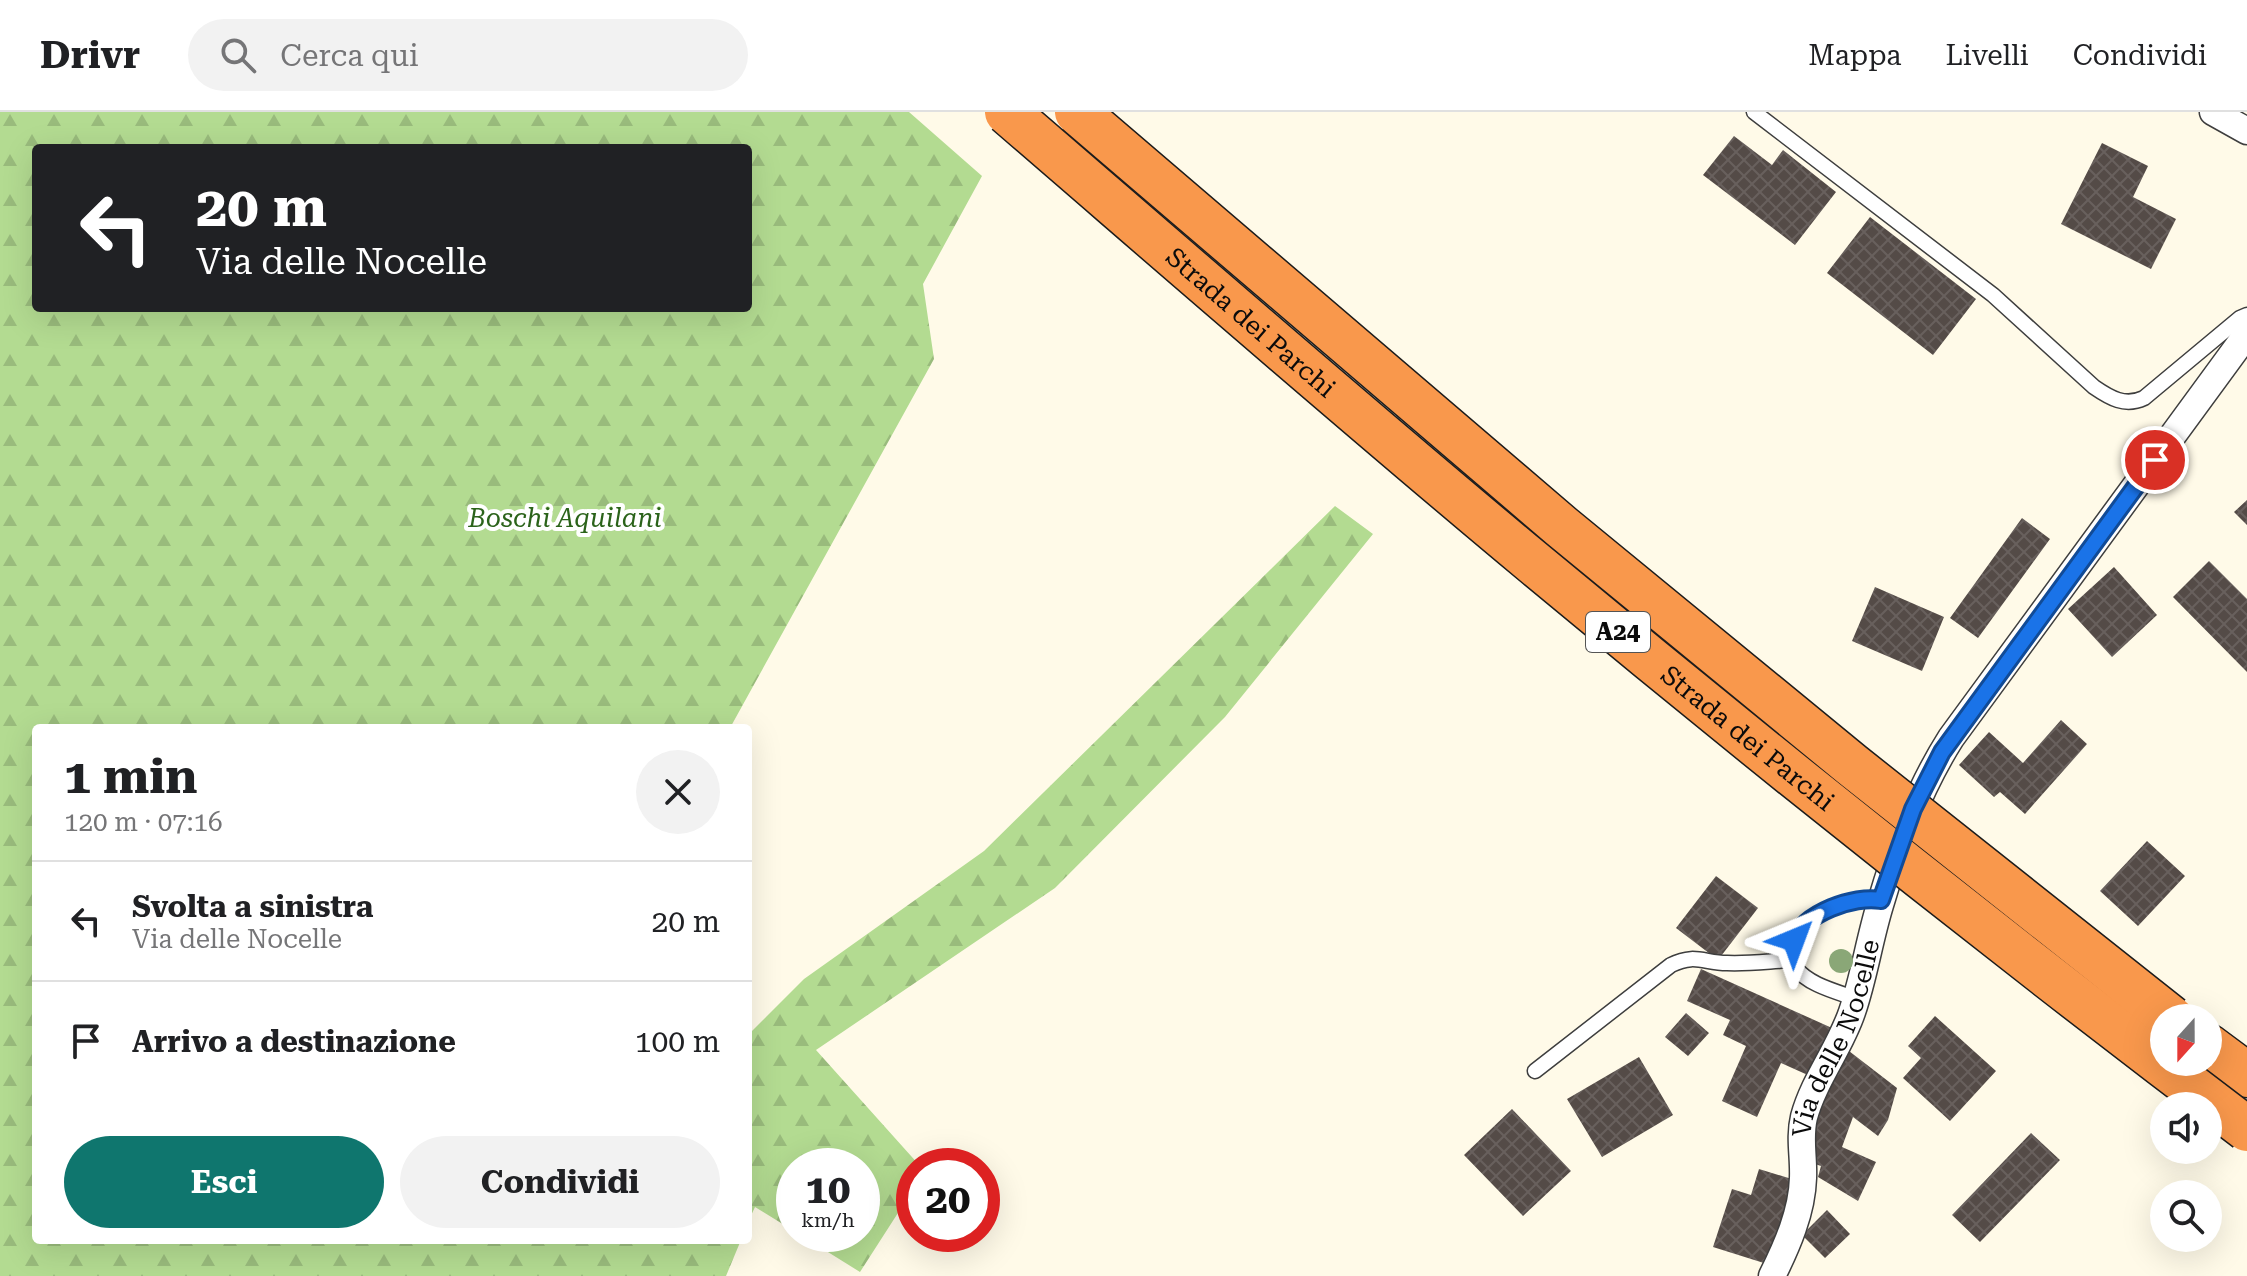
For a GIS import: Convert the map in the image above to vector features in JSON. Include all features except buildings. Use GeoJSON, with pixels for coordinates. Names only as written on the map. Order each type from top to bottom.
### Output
{"type":"FeatureCollection","features":[{"type":"Feature","properties":{"kind":"highway","name":"Strada dei Parchi"},"geometry":{"type":"LineString","coordinates":[[1007,112],[1556,581],[1830,806],[2084,1006],[2247,1129]]}},
{"type":"Feature","properties":{"kind":"highway","name":"Strada dei Parchi"},"geometry":{"type":"LineString","coordinates":[[1077,112],[1574,537],[1852,765],[2153,1004]]}},
{"type":"Feature","properties":{"kind":"highway"},"geometry":{"type":"LineString","coordinates":[[2222,1056],[2247,1075]]}},
{"type":"Feature","properties":{"kind":"street"},"geometry":{"type":"LineString","coordinates":[[2213,112],[2247,131]]}},
{"type":"Feature","properties":{"kind":"street","name":"Via delle Nocelle"},"geometry":{"type":"LineString","coordinates":[[1772,1276],[1800,1203],[1803,1180],[1801,1135],[1806,1112],[1839,1045],[1857,999],[1881,900],[1913,809],[1951,738],[2247,334]]}},
{"type":"Feature","properties":{"kind":"lane"},"geometry":{"type":"LineString","coordinates":[[1754,112],[1993,295],[2094,387],[2113,398],[2130,403],[2144,398],[2247,315]]}},
{"type":"Feature","properties":{"kind":"lane"},"geometry":{"type":"LineString","coordinates":[[1857,999],[1803,976],[1792,960],[1797,934],[1815,915],[1864,900],[1881,900]]}},
{"type":"Feature","properties":{"kind":"lane"},"geometry":{"type":"LineString","coordinates":[[1535,1071],[1680,960],[1698,958],[1727,963],[1792,960]]}},
{"type":"Feature","properties":{"kind":"green space","name":"Boschi Aquilani"},"geometry":{"type":"Polygon","coordinates":[[[0,112],[909,112],[982,176],[923,284],[934,359],[732,724],[32,724],[32,1244],[739,1244],[726,1276],[0,1276],[0,112]]]}},
{"type":"Feature","properties":{"kind":"green space"},"geometry":{"type":"Polygon","coordinates":[[[1335,506],[1373,534],[1225,717],[1055,888],[816,1050],[904,1148],[896,1148],[896,1216],[880,1241],[880,1148],[776,1148],[776,1220],[755,1207],[752,1213],[752,1031],[804,979],[984,851],[1335,506]]]}},
{"type":"Feature","properties":{"kind":"green space"},"geometry":{"type":"Polygon","coordinates":[[[828,1252],[873,1252],[860,1272],[828,1252]]]}},
{"type":"Feature","properties":{"kind":"route"},"geometry":{"type":"LineString","coordinates":[[1794,940],[1800,928],[1815,915],[1864,900],[1881,900],[1913,809],[1942,752],[2155,460]]}}]}
